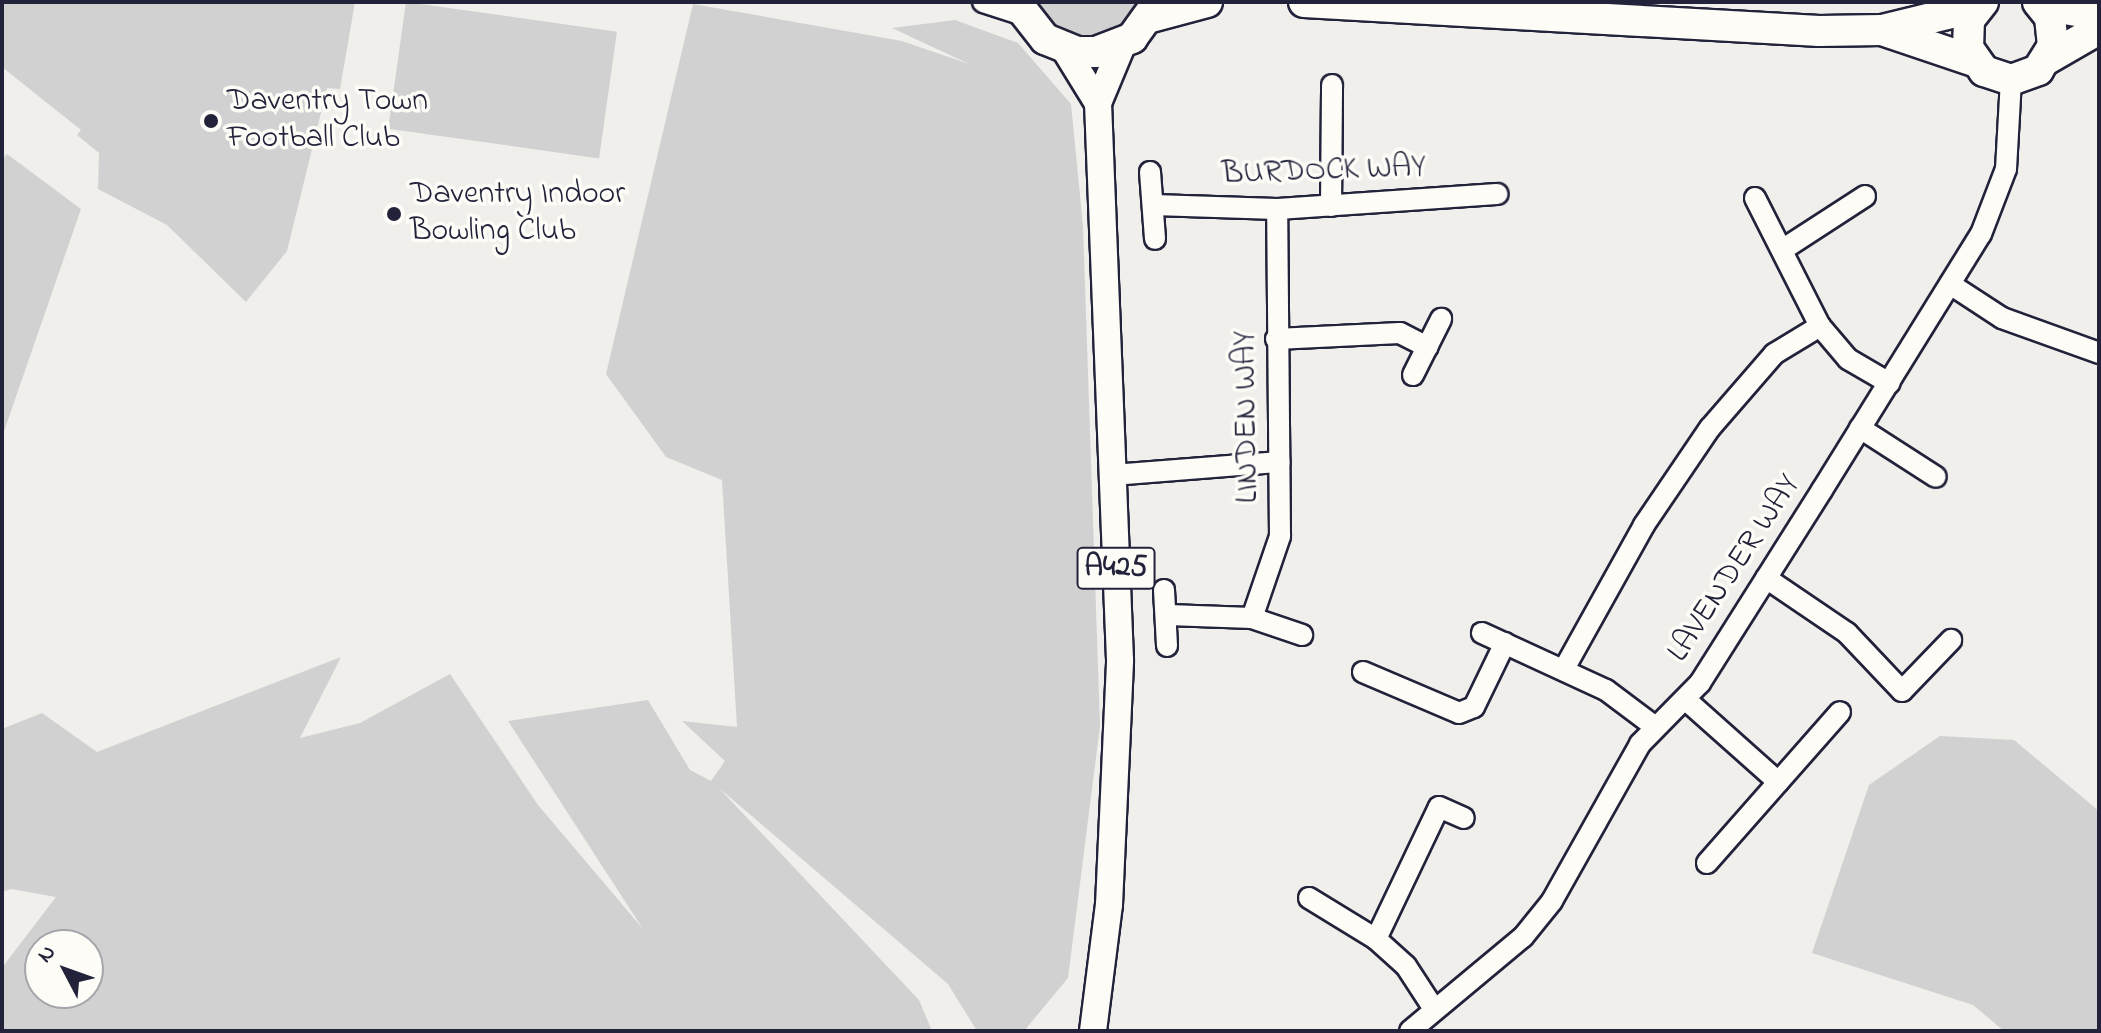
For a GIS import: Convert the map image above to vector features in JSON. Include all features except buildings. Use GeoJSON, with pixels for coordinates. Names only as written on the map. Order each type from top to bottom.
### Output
{"type":"FeatureCollection","features":[{"type":"Feature","properties":{"kind":"highway"},"geometry":{"type":"LineString","coordinates":[[1020,9],[1045,39],[1064,48],[1096,52],[1123,43],[1154,10],[1207,2]]}},
{"type":"Feature","properties":{"kind":"highway"},"geometry":{"type":"LineString","coordinates":[[1304,2],[1713,28],[1882,30],[1980,5]]}},
{"type":"Feature","properties":{"kind":"highway"},"geometry":{"type":"LineString","coordinates":[[2040,4],[2099,15]]}},
{"type":"Feature","properties":{"kind":"highway"},"geometry":{"type":"LineString","coordinates":[[2040,4],[2054,31],[2047,59]]}},
{"type":"Feature","properties":{"kind":"highway"},"geometry":{"type":"LineString","coordinates":[[1974,61],[1966,34],[1980,5]]}},
{"type":"Feature","properties":{"kind":"highway"},"geometry":{"type":"LineString","coordinates":[[1882,30],[1974,61],[1997,78],[2011,80],[2026,77],[2047,59],[2099,29]]}},
{"type":"Feature","properties":{"kind":"main road"},"geometry":{"type":"LineString","coordinates":[[1098,103],[1123,43]]}},
{"type":"Feature","properties":{"kind":"main road"},"geometry":{"type":"LineString","coordinates":[[1064,48],[1098,103]]}},
{"type":"Feature","properties":{"kind":"main road","name":"A425"},"geometry":{"type":"LineString","coordinates":[[1093,1031],[1109,905],[1120,660],[1098,103]]}},
{"type":"Feature","properties":{"kind":"street"},"geometry":{"type":"LineString","coordinates":[[983,2],[1020,9]]}},
{"type":"Feature","properties":{"kind":"street","name":"LAVENDER WAY"},"geometry":{"type":"LineString","coordinates":[[1410,1031],[1523,937],[1552,901],[1654,726],[1685,699],[1766,578],[1981,234],[2006,169],[2011,80]]}},
{"type":"Feature","properties":{"kind":"street"},"geometry":{"type":"LineString","coordinates":[[1331,206],[1332,85]]}},
{"type":"Feature","properties":{"kind":"street"},"geometry":{"type":"LineString","coordinates":[[1150,172],[1155,239]]}},
{"type":"Feature","properties":{"kind":"street","name":"BURDOCK WAY"},"geometry":{"type":"LineString","coordinates":[[1154,205],[1277,209],[1497,194]]}},
{"type":"Feature","properties":{"kind":"street"},"geometry":{"type":"LineString","coordinates":[[1782,250],[1865,196]]}},
{"type":"Feature","properties":{"kind":"street"},"geometry":{"type":"LineString","coordinates":[[1755,198],[1820,326],[1848,359],[1889,383]]}},
{"type":"Feature","properties":{"kind":"street","name":"LINDEN WAY"},"geometry":{"type":"LineString","coordinates":[[1252,618],[1280,536],[1277,209]]}},
{"type":"Feature","properties":{"kind":"street"},"geometry":{"type":"LineString","coordinates":[[1950,284],[2002,318],[2099,353]]}},
{"type":"Feature","properties":{"kind":"street"},"geometry":{"type":"LineString","coordinates":[[1413,375],[1441,319]]}},
{"type":"Feature","properties":{"kind":"street"},"geometry":{"type":"LineString","coordinates":[[1564,669],[1644,525],[1710,428],[1774,354],[1820,326]]}},
{"type":"Feature","properties":{"kind":"street"},"geometry":{"type":"LineString","coordinates":[[1276,339],[1400,333],[1428,347]]}},
{"type":"Feature","properties":{"kind":"street"},"geometry":{"type":"LineString","coordinates":[[1860,428],[1936,477]]}},
{"type":"Feature","properties":{"kind":"street"},"geometry":{"type":"LineString","coordinates":[[1113,475],[1279,462]]}},
{"type":"Feature","properties":{"kind":"street"},"geometry":{"type":"LineString","coordinates":[[1766,578],[1847,633],[1902,691],[1951,640]]}},
{"type":"Feature","properties":{"kind":"street"},"geometry":{"type":"LineString","coordinates":[[1164,590],[1168,615],[1167,646]]}},
{"type":"Feature","properties":{"kind":"street"},"geometry":{"type":"LineString","coordinates":[[1168,615],[1252,618],[1302,635]]}},
{"type":"Feature","properties":{"kind":"street"},"geometry":{"type":"LineString","coordinates":[[1482,633],[1606,690],[1654,726]]}},
{"type":"Feature","properties":{"kind":"street"},"geometry":{"type":"LineString","coordinates":[[1363,672],[1459,713],[1474,707],[1505,643]]}},
{"type":"Feature","properties":{"kind":"street"},"geometry":{"type":"LineString","coordinates":[[1685,699],[1778,782]]}},
{"type":"Feature","properties":{"kind":"street"},"geometry":{"type":"LineString","coordinates":[[1707,863],[1840,712]]}},
{"type":"Feature","properties":{"kind":"street"},"geometry":{"type":"LineString","coordinates":[[1376,939],[1439,807],[1464,818]]}},
{"type":"Feature","properties":{"kind":"street"},"geometry":{"type":"LineString","coordinates":[[1309,898],[1376,939],[1406,966],[1434,1009]]}},
{"type":"Feature","properties":{"kind":"shaded area"},"geometry":{"type":"Polygon","coordinates":[[[2,2],[355,2],[340,89],[327,88],[287,251],[246,302],[167,225],[98,189],[99,153],[77,135],[81,130],[2,67],[2,2]]]}},
{"type":"Feature","properties":{"kind":"shaded area"},"geometry":{"type":"Polygon","coordinates":[[[406,2],[617,32],[599,158],[388,129],[406,2]]]}},
{"type":"Feature","properties":{"kind":"shaded area"},"geometry":{"type":"Polygon","coordinates":[[[1035,2],[1147,2],[1129,25],[1092,39],[1054,26],[1035,2]]]}},
{"type":"Feature","properties":{"kind":"shaded area"},"geometry":{"type":"Polygon","coordinates":[[[693,4],[902,41],[969,64],[892,28],[955,20],[1018,43],[1071,104],[1083,226],[1100,726],[1068,978],[1024,1031],[977,1031],[948,984],[719,788],[919,1000],[932,1031],[2,1031],[4,965],[24,939],[24,1009],[104,1009],[104,929],[32,929],[56,897],[11,889],[2,892],[2,729],[42,713],[97,752],[341,657],[300,738],[360,723],[450,674],[538,805],[643,929],[508,721],[648,700],[690,770],[711,781],[725,761],[682,721],[737,727],[722,480],[666,457],[606,374],[693,4]]]}},
{"type":"Feature","properties":{"kind":"shaded area"},"geometry":{"type":"Polygon","coordinates":[[[7,154],[81,209],[2,437],[2,160],[7,154]]]}},
{"type":"Feature","properties":{"kind":"shaded area"},"geometry":{"type":"Polygon","coordinates":[[[1940,736],[2014,740],[2099,811],[2099,1031],[2004,1031],[1973,1005],[1812,953],[1869,785],[1940,736]]]}},
{"type":"Feature","properties":{"kind":"place","name":"Daventry Town Football Club"},"geometry":{"type":"Point","coordinates":[211,121]}},
{"type":"Feature","properties":{"kind":"place","name":"Daventry Indoor Bowling Club"},"geometry":{"type":"Point","coordinates":[394,214]}}]}
